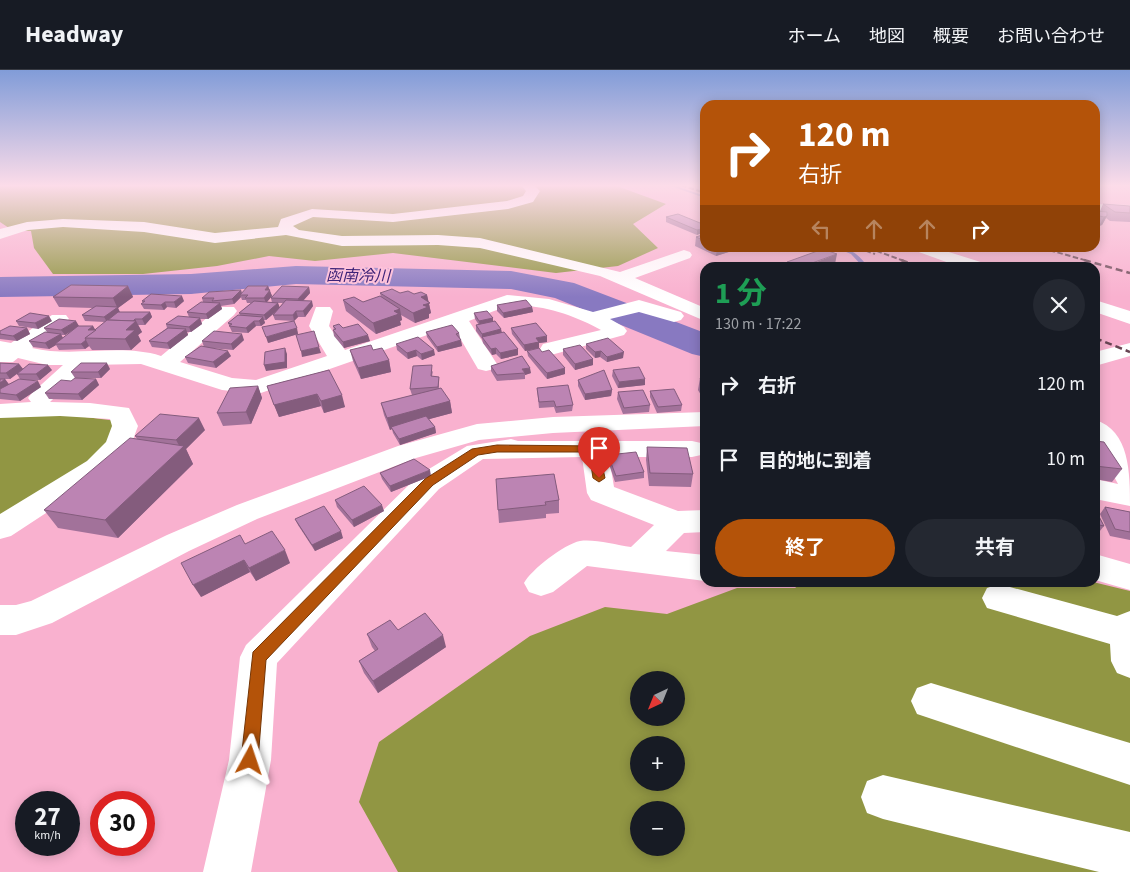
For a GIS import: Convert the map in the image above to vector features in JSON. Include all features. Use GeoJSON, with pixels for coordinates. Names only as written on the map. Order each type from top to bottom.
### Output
{"type":"FeatureCollection","features":[{"type":"Feature","properties":{"kind":"street"},"geometry":{"type":"LineString","coordinates":[[8,222],[27,226]]}},
{"type":"Feature","properties":{"kind":"street"},"geometry":{"type":"LineString","coordinates":[[286,222],[286,231]]}},
{"type":"Feature","properties":{"kind":"street"},"geometry":{"type":"LineString","coordinates":[[0,234],[27,226],[64,223],[144,227],[215,238],[286,231],[306,237],[342,241],[438,240],[480,243],[582,266],[621,277],[641,296],[700,325]]}},
{"type":"Feature","properties":{"kind":"street"},"geometry":{"type":"LineString","coordinates":[[934,252],[963,262]]}},
{"type":"Feature","properties":{"kind":"street"},"geometry":{"type":"LineString","coordinates":[[621,277],[684,255]]}},
{"type":"Feature","properties":{"kind":"street"},"geometry":{"type":"LineString","coordinates":[[596,318],[641,296],[667,280]]}},
{"type":"Feature","properties":{"kind":"street"},"geometry":{"type":"LineString","coordinates":[[641,296],[700,314]]}},
{"type":"Feature","properties":{"kind":"street"},"geometry":{"type":"LineString","coordinates":[[5,352],[47,358],[82,360],[142,357],[166,363],[230,385],[258,387],[507,301],[524,300],[596,318],[618,330],[612,334],[551,349]]}},
{"type":"Feature","properties":{"kind":"street"},"geometry":{"type":"LineString","coordinates":[[1100,308],[1130,318]]}},
{"type":"Feature","properties":{"kind":"street"},"geometry":{"type":"LineString","coordinates":[[166,363],[227,311]]}},
{"type":"Feature","properties":{"kind":"street"},"geometry":{"type":"LineString","coordinates":[[323,311],[319,326],[340,359]]}},
{"type":"Feature","properties":{"kind":"street"},"geometry":{"type":"LineString","coordinates":[[457,317],[486,364]]}},
{"type":"Feature","properties":{"kind":"street"},"geometry":{"type":"LineString","coordinates":[[5,352],[59,319]]}},
{"type":"Feature","properties":{"kind":"street"},"geometry":{"type":"LineString","coordinates":[[1100,358],[1130,349]]}},
{"type":"Feature","properties":{"kind":"street"},"geometry":{"type":"LineString","coordinates":[[40,398],[82,360]]}},
{"type":"Feature","properties":{"kind":"street"},"geometry":{"type":"LineString","coordinates":[[0,411],[52,408],[93,409],[120,413],[125,426],[118,445],[97,467],[0,528]]}},
{"type":"Feature","properties":{"kind":"street"},"geometry":{"type":"LineString","coordinates":[[227,872],[250,760],[259,657],[429,482],[476,452],[700,420]]}},
{"type":"Feature","properties":{"kind":"street"},"geometry":{"type":"LineString","coordinates":[[0,620],[16,620],[40,614],[178,543],[247,512],[407,452],[477,432],[584,437],[692,449]]}},
{"type":"Feature","properties":{"kind":"street"},"geometry":{"type":"LineString","coordinates":[[584,437],[601,493],[690,522]]}},
{"type":"Feature","properties":{"kind":"street"},"geometry":{"type":"LineString","coordinates":[[1108,445],[1130,480]]}},
{"type":"Feature","properties":{"kind":"street"},"geometry":{"type":"LineString","coordinates":[[1100,490],[1130,496]]}},
{"type":"Feature","properties":{"kind":"street"},"geometry":{"type":"LineString","coordinates":[[637,560],[690,522]]}},
{"type":"Feature","properties":{"kind":"street"},"geometry":{"type":"LineString","coordinates":[[542,583],[581,553],[700,567]]}},
{"type":"Feature","properties":{"kind":"street"},"geometry":{"type":"LineString","coordinates":[[1100,568],[1130,577]]}},
{"type":"Feature","properties":{"kind":"street"},"geometry":{"type":"LineString","coordinates":[[999,598],[1129,640]]}},
{"type":"Feature","properties":{"kind":"street"},"geometry":{"type":"LineString","coordinates":[[931,701],[1130,764]]}},
{"type":"Feature","properties":{"kind":"street"},"geometry":{"type":"LineString","coordinates":[[883,797],[1130,856]]}},
{"type":"Feature","properties":{"kind":"green space"},"geometry":{"type":"Polygon","coordinates":[[[1,222],[636,222],[633,224],[658,248],[618,266],[556,273],[393,253],[315,261],[269,256],[217,266],[143,274],[53,274],[34,248],[31,231],[12,230],[1,222]]]}},
{"type":"Feature","properties":{"kind":"green space"},"geometry":{"type":"Polygon","coordinates":[[[61,414],[117,421],[97,467],[0,521],[0,415],[61,414]]]}},
{"type":"Feature","properties":{"kind":"green space"},"geometry":{"type":"Polygon","coordinates":[[[1100,584],[1130,591],[1130,872],[398,872],[359,802],[379,742],[530,636],[605,607],[667,614],[737,588],[1100,587],[1100,584]]]}},
{"type":"Feature","properties":{"kind":"building"},"geometry":{"type":"Polygon","coordinates":[[[679,222],[700,223],[700,229],[697,230],[679,222]]]}},
{"type":"Feature","properties":{"kind":"building"},"geometry":{"type":"Polygon","coordinates":[[[815,252],[837,254],[815,262],[787,262],[815,252]]]}},
{"type":"Feature","properties":{"kind":"building"},"geometry":{"type":"Polygon","coordinates":[[[71,285],[128,286],[113,298],[53,297],[71,285]]]}},
{"type":"Feature","properties":{"kind":"building"},"geometry":{"type":"Polygon","coordinates":[[[248,286],[268,286],[265,290],[270,290],[264,298],[245,298],[248,295],[240,295],[248,286]]]}},
{"type":"Feature","properties":{"kind":"building"},"geometry":{"type":"Polygon","coordinates":[[[282,286],[309,287],[298,299],[271,298],[282,286]]]}},
{"type":"Feature","properties":{"kind":"building"},"geometry":{"type":"Polygon","coordinates":[[[392,289],[400,293],[408,291],[414,294],[421,292],[427,295],[421,297],[430,303],[423,305],[428,307],[413,313],[380,293],[392,289]]]}},
{"type":"Feature","properties":{"kind":"building"},"geometry":{"type":"Polygon","coordinates":[[[241,290],[232,299],[212,301],[214,298],[202,298],[209,292],[241,290]]]}},
{"type":"Feature","properties":{"kind":"building"},"geometry":{"type":"Polygon","coordinates":[[[151,294],[182,296],[174,302],[165,302],[161,305],[141,304],[151,294]]]}},
{"type":"Feature","properties":{"kind":"building"},"geometry":{"type":"Polygon","coordinates":[[[380,296],[400,309],[394,311],[399,314],[373,323],[343,300],[354,297],[363,302],[380,296]]]}},
{"type":"Feature","properties":{"kind":"building"},"geometry":{"type":"Polygon","coordinates":[[[286,300],[312,301],[303,311],[296,311],[293,315],[273,315],[286,300]]]}},
{"type":"Feature","properties":{"kind":"building"},"geometry":{"type":"Polygon","coordinates":[[[526,300],[532,307],[503,313],[497,305],[526,300]]]}},
{"type":"Feature","properties":{"kind":"building"},"geometry":{"type":"Polygon","coordinates":[[[254,301],[278,303],[264,315],[239,313],[254,301]]]}},
{"type":"Feature","properties":{"kind":"building"},"geometry":{"type":"Polygon","coordinates":[[[201,302],[220,303],[206,314],[187,312],[201,302]]]}},
{"type":"Feature","properties":{"kind":"building"},"geometry":{"type":"Polygon","coordinates":[[[96,306],[118,307],[104,317],[82,315],[96,306]]]}},
{"type":"Feature","properties":{"kind":"building"},"geometry":{"type":"Polygon","coordinates":[[[487,311],[493,318],[479,321],[474,313],[487,311]]]}},
{"type":"Feature","properties":{"kind":"building"},"geometry":{"type":"Polygon","coordinates":[[[118,312],[150,312],[142,319],[135,319],[133,321],[108,320],[118,312]]]}},
{"type":"Feature","properties":{"kind":"building"},"geometry":{"type":"Polygon","coordinates":[[[30,313],[49,316],[35,323],[16,321],[30,313]]]}},
{"type":"Feature","properties":{"kind":"building"},"geometry":{"type":"Polygon","coordinates":[[[238,315],[263,317],[259,321],[254,321],[246,328],[229,326],[232,324],[228,323],[238,315]]]}},
{"type":"Feature","properties":{"kind":"building"},"geometry":{"type":"Polygon","coordinates":[[[178,316],[200,318],[189,327],[166,324],[178,316]]]}},
{"type":"Feature","properties":{"kind":"building"},"geometry":{"type":"Polygon","coordinates":[[[59,319],[76,321],[61,330],[44,328],[59,319]]]}},
{"type":"Feature","properties":{"kind":"building"},"geometry":{"type":"Polygon","coordinates":[[[107,320],[136,321],[126,330],[135,330],[125,339],[85,338],[107,320]]]}},
{"type":"Feature","properties":{"kind":"building"},"geometry":{"type":"Polygon","coordinates":[[[294,321],[297,328],[266,337],[262,327],[294,321]]]}},
{"type":"Feature","properties":{"kind":"building"},"geometry":{"type":"Polygon","coordinates":[[[495,321],[501,329],[482,334],[476,325],[495,321]]]}},
{"type":"Feature","properties":{"kind":"building"},"geometry":{"type":"Polygon","coordinates":[[[536,323],[547,336],[536,338],[539,342],[524,345],[511,328],[536,323]]]}},
{"type":"Feature","properties":{"kind":"building"},"geometry":{"type":"Polygon","coordinates":[[[339,324],[343,328],[358,324],[368,335],[343,342],[333,330],[336,329],[333,326],[339,324]]]}},
{"type":"Feature","properties":{"kind":"building"},"geometry":{"type":"Polygon","coordinates":[[[452,325],[459,333],[456,334],[461,340],[437,347],[426,332],[452,325]]]}},
{"type":"Feature","properties":{"kind":"building"},"geometry":{"type":"Polygon","coordinates":[[[10,326],[27,328],[13,336],[0,334],[0,331],[10,326]]]}},
{"type":"Feature","properties":{"kind":"building"},"geometry":{"type":"Polygon","coordinates":[[[78,326],[93,326],[88,330],[96,330],[85,338],[86,340],[81,344],[55,344],[78,326]]]}},
{"type":"Feature","properties":{"kind":"building"},"geometry":{"type":"Polygon","coordinates":[[[168,328],[186,329],[167,343],[149,341],[168,328]]]}},
{"type":"Feature","properties":{"kind":"building"},"geometry":{"type":"Polygon","coordinates":[[[214,331],[242,334],[231,344],[202,341],[214,331]]]}},
{"type":"Feature","properties":{"kind":"building"},"geometry":{"type":"Polygon","coordinates":[[[314,331],[319,347],[301,351],[296,335],[314,331]]]}},
{"type":"Feature","properties":{"kind":"building"},"geometry":{"type":"Polygon","coordinates":[[[45,332],[61,334],[45,343],[29,341],[45,332]]]}},
{"type":"Feature","properties":{"kind":"building"},"geometry":{"type":"Polygon","coordinates":[[[504,332],[518,349],[500,353],[496,348],[491,349],[482,337],[504,332]]]}},
{"type":"Feature","properties":{"kind":"building"},"geometry":{"type":"Polygon","coordinates":[[[418,337],[434,350],[421,354],[416,350],[407,353],[396,344],[418,337]]]}},
{"type":"Feature","properties":{"kind":"building"},"geometry":{"type":"Polygon","coordinates":[[[608,338],[624,352],[607,357],[601,351],[595,352],[586,344],[608,338]]]}},
{"type":"Feature","properties":{"kind":"building"},"geometry":{"type":"Polygon","coordinates":[[[371,345],[373,350],[382,348],[389,360],[358,368],[350,350],[371,345]]]}},
{"type":"Feature","properties":{"kind":"building"},"geometry":{"type":"Polygon","coordinates":[[[580,345],[593,359],[575,364],[563,349],[580,345]]]}},
{"type":"Feature","properties":{"kind":"building"},"geometry":{"type":"Polygon","coordinates":[[[201,346],[228,351],[213,362],[185,357],[201,346]]]}},
{"type":"Feature","properties":{"kind":"building"},"geometry":{"type":"Polygon","coordinates":[[[285,348],[285,362],[264,365],[265,352],[285,348]]]}},
{"type":"Feature","properties":{"kind":"building"},"geometry":{"type":"Polygon","coordinates":[[[539,348],[542,352],[549,350],[565,368],[547,373],[527,351],[539,348]]]}},
{"type":"Feature","properties":{"kind":"building"},"geometry":{"type":"Polygon","coordinates":[[[522,356],[530,368],[522,369],[525,373],[497,375],[491,366],[522,356]]]}},
{"type":"Feature","properties":{"kind":"building"},"geometry":{"type":"Polygon","coordinates":[[[0,363],[19,364],[6,373],[0,373],[0,363]]]}},
{"type":"Feature","properties":{"kind":"building"},"geometry":{"type":"Polygon","coordinates":[[[81,363],[107,363],[98,372],[71,372],[81,363]]]}},
{"type":"Feature","properties":{"kind":"building"},"geometry":{"type":"Polygon","coordinates":[[[29,364],[48,365],[36,374],[17,374],[29,364]]]}},
{"type":"Feature","properties":{"kind":"building"},"geometry":{"type":"Polygon","coordinates":[[[432,365],[431,376],[439,377],[438,387],[410,389],[413,366],[432,365]]]}},
{"type":"Feature","properties":{"kind":"building"},"geometry":{"type":"Polygon","coordinates":[[[639,367],[645,379],[619,382],[613,370],[639,367]]]}},
{"type":"Feature","properties":{"kind":"building"},"geometry":{"type":"Polygon","coordinates":[[[329,370],[342,395],[321,401],[317,394],[274,405],[267,386],[329,370]]]}},
{"type":"Feature","properties":{"kind":"building"},"geometry":{"type":"Polygon","coordinates":[[[604,370],[612,390],[585,394],[578,380],[604,370]]]}},
{"type":"Feature","properties":{"kind":"building"},"geometry":{"type":"Polygon","coordinates":[[[75,378],[96,379],[78,394],[45,393],[61,380],[71,381],[75,378]]]}},
{"type":"Feature","properties":{"kind":"building"},"geometry":{"type":"Polygon","coordinates":[[[19,379],[38,381],[16,395],[0,393],[0,389],[19,379]]]}},
{"type":"Feature","properties":{"kind":"building"},"geometry":{"type":"Polygon","coordinates":[[[568,385],[573,405],[556,407],[554,401],[539,402],[537,388],[568,385]]]}},
{"type":"Feature","properties":{"kind":"building"},"geometry":{"type":"Polygon","coordinates":[[[258,386],[246,412],[217,413],[230,388],[258,386]]]}},
{"type":"Feature","properties":{"kind":"building"},"geometry":{"type":"Polygon","coordinates":[[[441,388],[450,401],[387,418],[381,403],[441,388]]]}},
{"type":"Feature","properties":{"kind":"building"},"geometry":{"type":"Polygon","coordinates":[[[674,389],[682,405],[658,407],[650,391],[674,389]]]}},
{"type":"Feature","properties":{"kind":"building"},"geometry":{"type":"Polygon","coordinates":[[[643,390],[650,405],[624,408],[618,392],[643,390]]]}},
{"type":"Feature","properties":{"kind":"building"},"geometry":{"type":"Polygon","coordinates":[[[160,414],[199,418],[176,440],[135,436],[160,414]]]}},
{"type":"Feature","properties":{"kind":"building"},"geometry":{"type":"Polygon","coordinates":[[[426,416],[435,427],[399,439],[391,427],[426,416]]]}},
{"type":"Feature","properties":{"kind":"building"},"geometry":{"type":"Polygon","coordinates":[[[130,438],[184,446],[105,520],[44,510],[130,438]]]}},
{"type":"Feature","properties":{"kind":"building"},"geometry":{"type":"Polygon","coordinates":[[[1100,442],[1104,442],[1122,469],[1100,467],[1100,442]]]}},
{"type":"Feature","properties":{"kind":"building"},"geometry":{"type":"Polygon","coordinates":[[[647,447],[687,448],[693,474],[650,473],[647,447]]]}},
{"type":"Feature","properties":{"kind":"building"},"geometry":{"type":"Polygon","coordinates":[[[636,452],[644,472],[616,476],[608,455],[636,452]]]}},
{"type":"Feature","properties":{"kind":"building"},"geometry":{"type":"Polygon","coordinates":[[[414,459],[430,470],[390,486],[380,473],[414,459]]]}},
{"type":"Feature","properties":{"kind":"building"},"geometry":{"type":"Polygon","coordinates":[[[554,474],[559,500],[545,502],[546,505],[498,510],[496,479],[554,474]]]}},
{"type":"Feature","properties":{"kind":"building"},"geometry":{"type":"Polygon","coordinates":[[[364,486],[382,505],[352,520],[335,500],[364,486]]]}},
{"type":"Feature","properties":{"kind":"building"},"geometry":{"type":"Polygon","coordinates":[[[324,506],[341,531],[312,545],[295,519],[324,506]]]}},
{"type":"Feature","properties":{"kind":"building"},"geometry":{"type":"Polygon","coordinates":[[[1105,507],[1130,512],[1130,532],[1115,529],[1105,507]]]}},
{"type":"Feature","properties":{"kind":"building"},"geometry":{"type":"Polygon","coordinates":[[[272,531],[285,550],[249,568],[244,560],[193,585],[181,563],[240,535],[245,544],[272,531]]]}},
{"type":"Feature","properties":{"kind":"building"},"geometry":{"type":"Polygon","coordinates":[[[425,613],[443,635],[373,681],[359,661],[378,649],[367,634],[390,620],[398,630],[425,613]]]}},
{"type":"Feature","properties":{"kind":"waterway"},"geometry":{"type":"LineString","coordinates":[[851,252],[861,262]]}},
{"type":"Feature","properties":{"kind":"waterway","name":"函南冷川"},"geometry":{"type":"LineString","coordinates":[[0,287],[191,284],[296,275],[511,280],[563,290],[700,344]]}},
{"type":"Feature","properties":{"kind":"railway"},"geometry":{"type":"LineString","coordinates":[[869,252],[875,254]]}},
{"type":"Feature","properties":{"kind":"railway"},"geometry":{"type":"LineString","coordinates":[[880,252],[904,261]]}},
{"type":"Feature","properties":{"kind":"railway"},"geometry":{"type":"LineString","coordinates":[[1056,252],[1088,261]]}},
{"type":"Feature","properties":{"kind":"railway"},"geometry":{"type":"LineString","coordinates":[[901,260],[906,262]]}},
{"type":"Feature","properties":{"kind":"railway"},"geometry":{"type":"LineString","coordinates":[[1084,260],[1091,262]]}},
{"type":"Feature","properties":{"kind":"railway"},"geometry":{"type":"LineString","coordinates":[[1100,265],[1130,273]]}},
{"type":"Feature","properties":{"kind":"railway"},"geometry":{"type":"LineString","coordinates":[[1100,340],[1130,352]]}},
{"type":"Feature","properties":{"kind":"route"},"geometry":{"type":"LineString","coordinates":[[250,760],[259,657],[429,482],[476,452],[497,449],[594,449],[599,478]]}}]}
